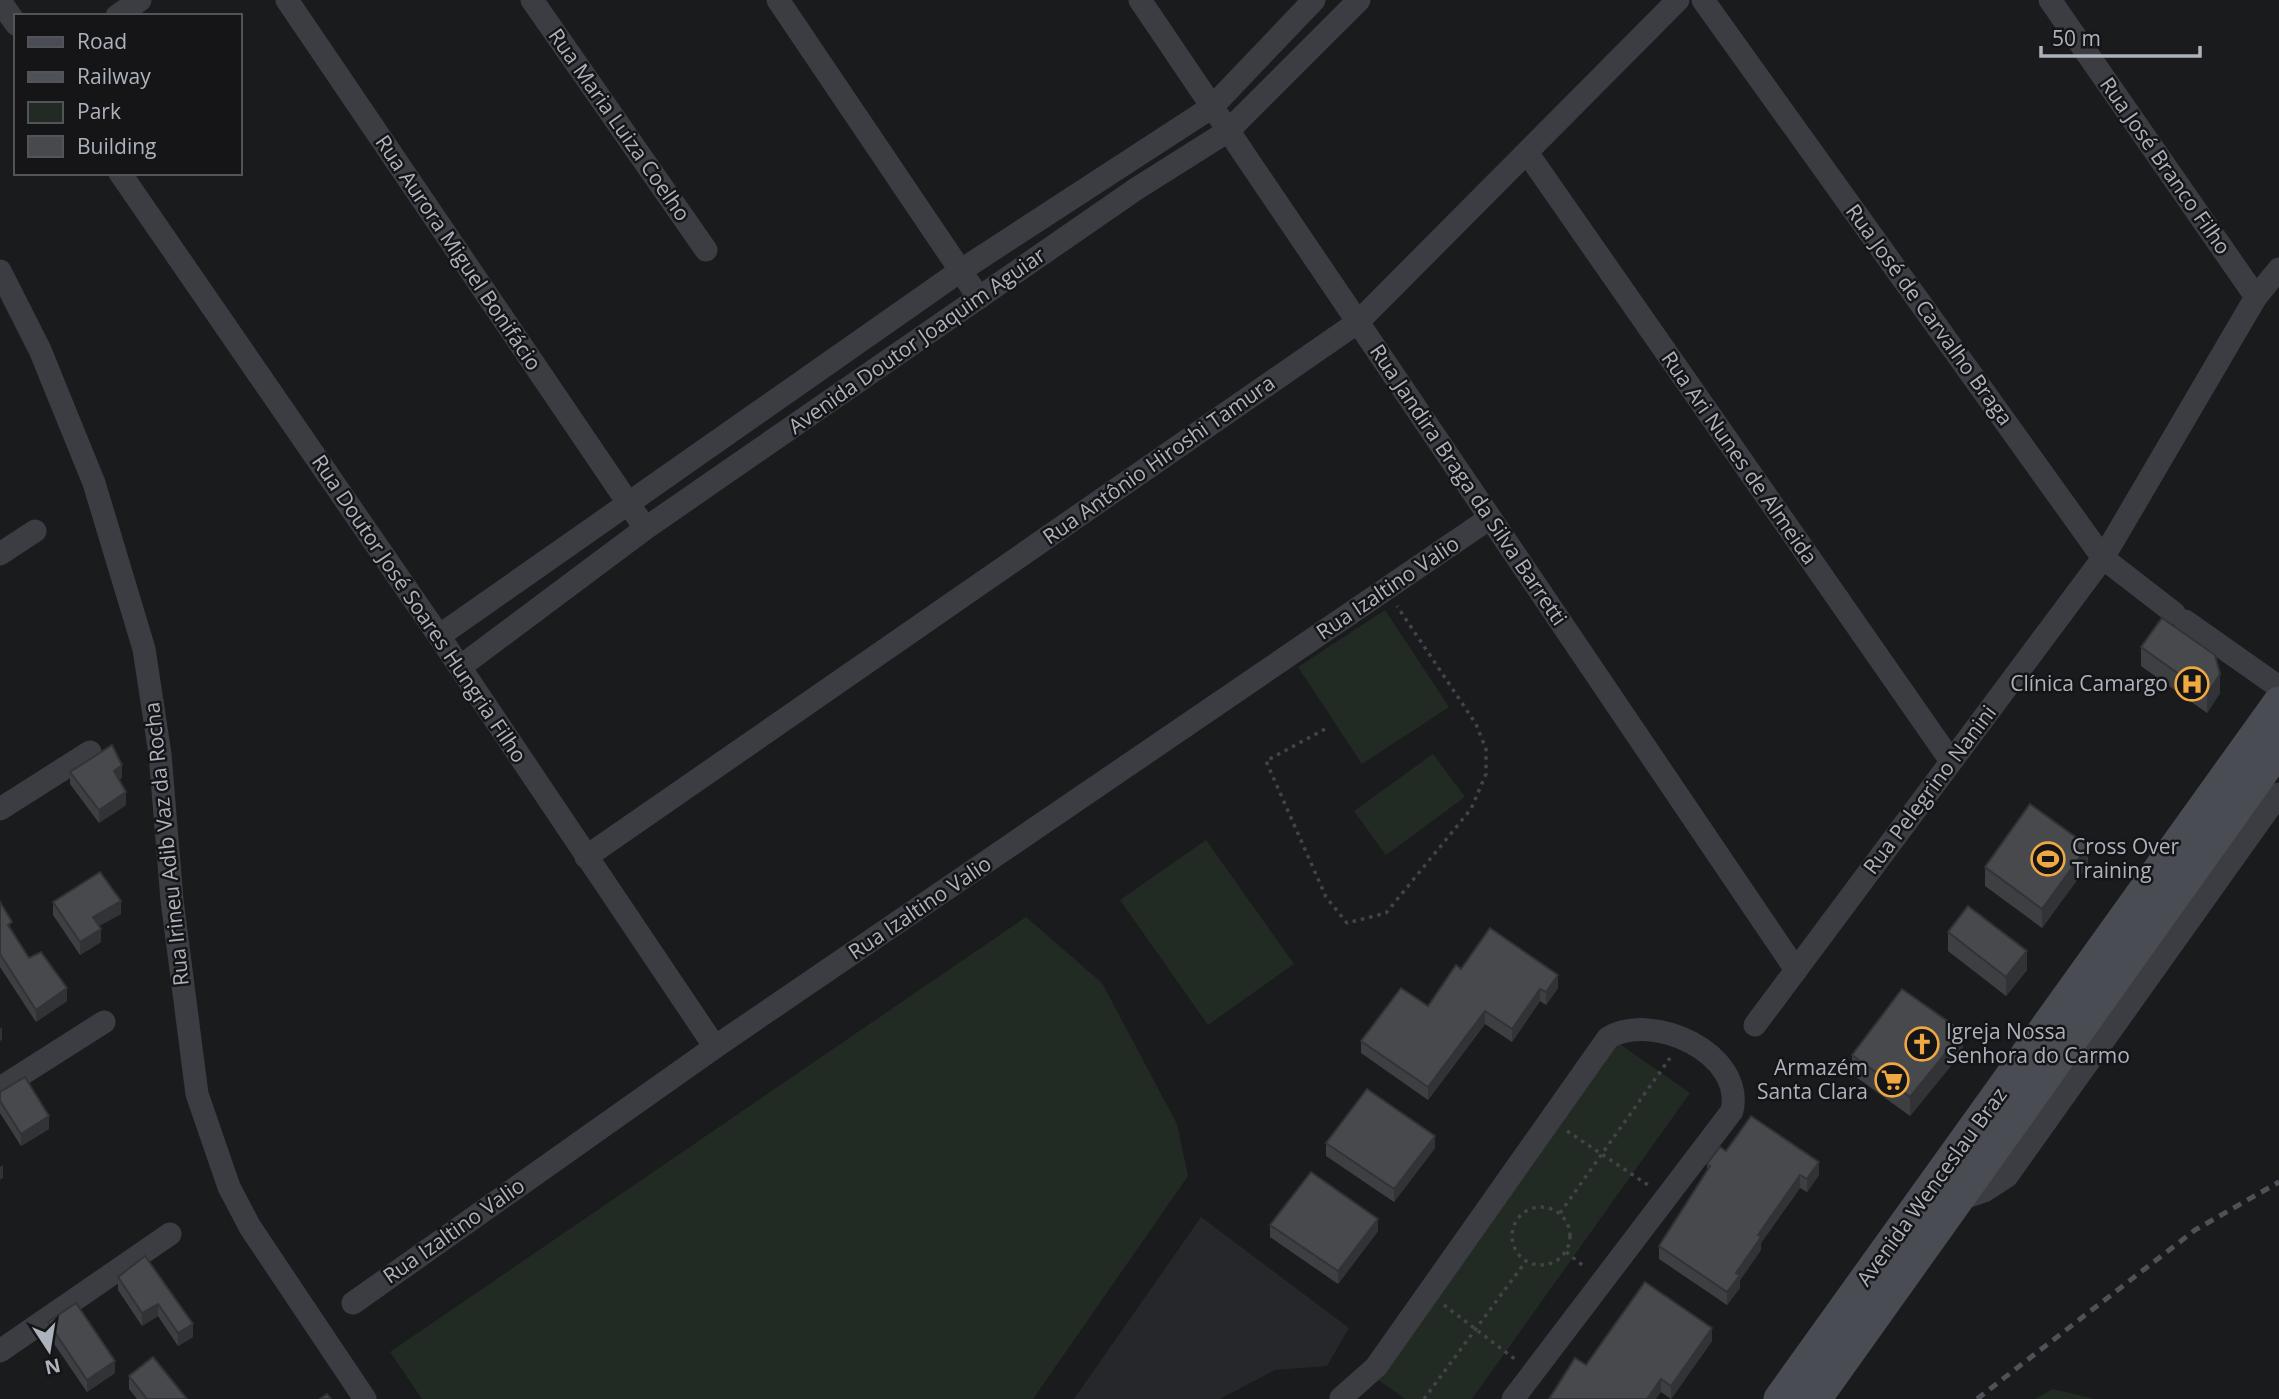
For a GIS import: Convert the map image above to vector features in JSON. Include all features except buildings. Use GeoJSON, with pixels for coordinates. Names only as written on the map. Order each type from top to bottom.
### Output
{"type":"FeatureCollection","features":[{"type":"Feature","properties":{"kind":"street"},"geometry":{"type":"LineString","coordinates":[[120,14],[140,0]]}},
{"type":"Feature","properties":{"kind":"street","name":"Rua Aurora Miguel Bonifácio"},"geometry":{"type":"LineString","coordinates":[[287,0],[646,528]]}},
{"type":"Feature","properties":{"kind":"street","name":"Rua Maria Luiza Coelho"},"geometry":{"type":"LineString","coordinates":[[533,0],[706,250]]}},
{"type":"Feature","properties":{"kind":"street"},"geometry":{"type":"LineString","coordinates":[[778,0],[979,298]]}},
{"type":"Feature","properties":{"kind":"street","name":"Rua Jandira Braga da Silva Barretti"},"geometry":{"type":"LineString","coordinates":[[1139,0],[1796,970]]}},
{"type":"Feature","properties":{"kind":"street","name":"Avenida Doutor Joaquim Aguiar"},"geometry":{"type":"LineString","coordinates":[[439,636],[629,506],[960,271],[1212,107],[1314,0]]}},
{"type":"Feature","properties":{"kind":"street","name":"Avenida Doutor Joaquim Aguiar"},"geometry":{"type":"LineString","coordinates":[[460,667],[646,528],[1136,189],[1228,131],[1359,0]]}},
{"type":"Feature","properties":{"kind":"street","name":"Rua Antônio Hiroshi Tamura"},"geometry":{"type":"LineString","coordinates":[[586,857],[1358,322],[1528,155],[1678,0]]}},
{"type":"Feature","properties":{"kind":"street","name":"Rua José de Carvalho Braga"},"geometry":{"type":"LineString","coordinates":[[1703,0],[2103,558],[2179,617],[2279,687]]}},
{"type":"Feature","properties":{"kind":"street","name":"Rua José Branco Filho"},"geometry":{"type":"LineString","coordinates":[[2050,0],[2256,297]]}},
{"type":"Feature","properties":{"kind":"street"},"geometry":{"type":"LineString","coordinates":[[0,1],[14,21]]}},
{"type":"Feature","properties":{"kind":"street","name":"Rua Ari Nunes de Almeida"},"geometry":{"type":"LineString","coordinates":[[1528,155],[1951,761]]}},
{"type":"Feature","properties":{"kind":"street","name":"Rua Doutor José Soares Hungria Filho"},"geometry":{"type":"LineString","coordinates":[[121,175],[439,636],[715,1047]]}},
{"type":"Feature","properties":{"kind":"street","name":"Rua Pelegrino Nanini"},"geometry":{"type":"LineString","coordinates":[[1755,1025],[2103,558],[2256,297],[2279,269]]}},
{"type":"Feature","properties":{"kind":"street","name":"Rua Irineu Adib Vaz da Rocha"},"geometry":{"type":"LineString","coordinates":[[0,271],[40,350],[94,483],[144,649],[160,754],[172,900],[197,1094],[229,1187],[250,1227],[365,1399]]}},
{"type":"Feature","properties":{"kind":"street","name":"Rua Izaltino Valio"},"geometry":{"type":"LineString","coordinates":[[353,1303],[715,1047],[1490,518]]}},
{"type":"Feature","properties":{"kind":"street"},"geometry":{"type":"LineString","coordinates":[[0,554],[35,531]]}},
{"type":"Feature","properties":{"kind":"street","name":"Avenida Wenceslau Braz"},"geometry":{"type":"LineString","coordinates":[[1815,1399],[1861,1310],[2279,703]]}},
{"type":"Feature","properties":{"kind":"street","name":"Avenida Wenceslau Braz"},"geometry":{"type":"LineString","coordinates":[[1780,1399],[1955,1201],[2279,748]]}},
{"type":"Feature","properties":{"kind":"street"},"geometry":{"type":"LineString","coordinates":[[0,809],[90,752]]}},
{"type":"Feature","properties":{"kind":"street"},"geometry":{"type":"LineString","coordinates":[[1955,1201],[1984,1191],[2007,1176],[2279,794]]}},
{"type":"Feature","properties":{"kind":"street"},"geometry":{"type":"LineString","coordinates":[[0,1088],[104,1022]]}},
{"type":"Feature","properties":{"kind":"street"},"geometry":{"type":"LineString","coordinates":[[1339,1399],[1376,1367],[1608,1038],[1618,1032],[1649,1029],[1699,1048],[1719,1065],[1731,1080],[1735,1096],[1732,1111],[1601,1279],[1535,1373],[1513,1399]]}},
{"type":"Feature","properties":{"kind":"street"},"geometry":{"type":"LineString","coordinates":[[0,1351],[170,1234]]}},
{"type":"Feature","properties":{"kind":"path"},"geometry":{"type":"LineString","coordinates":[[1325,729],[1266,761],[1326,897],[1347,923],[1386,913],[1471,809],[1486,774],[1486,749],[1476,724],[1387,590]]}},
{"type":"Feature","properties":{"kind":"path"},"geometry":{"type":"LineString","coordinates":[[1560,1213],[1682,1041]]}},
{"type":"Feature","properties":{"kind":"path"},"geometry":{"type":"LineString","coordinates":[[1551,1120],[1666,1198]]}},
{"type":"Feature","properties":{"kind":"path"},"geometry":{"type":"LineString","coordinates":[[1542,1206],[1560,1213],[1566,1220],[1571,1236],[1566,1252],[1560,1258],[1543,1265],[1526,1261],[1513,1247],[1512,1228],[1517,1219],[1532,1207],[1542,1206]]}},
{"type":"Feature","properties":{"kind":"path"},"geometry":{"type":"LineString","coordinates":[[1566,1252],[1601,1279]]}},
{"type":"Feature","properties":{"kind":"path"},"geometry":{"type":"LineString","coordinates":[[1424,1399],[1526,1261]]}},
{"type":"Feature","properties":{"kind":"path"},"geometry":{"type":"LineString","coordinates":[[1429,1293],[1535,1373]]}},
{"type":"Feature","properties":{"kind":"shaded area"},"geometry":{"type":"Polygon","coordinates":[[[1201,1217],[1349,1328],[1327,1366],[1275,1370],[1220,1399],[1074,1399],[1201,1217]]]}},
{"type":"Feature","properties":{"kind":"green space"},"geometry":{"type":"Polygon","coordinates":[[[1385,610],[1449,707],[1362,764],[1298,667],[1385,610]]]}},
{"type":"Feature","properties":{"kind":"green space"},"geometry":{"type":"Polygon","coordinates":[[[1433,754],[1465,797],[1386,855],[1354,811],[1433,754]]]}},
{"type":"Feature","properties":{"kind":"green space"},"geometry":{"type":"Polygon","coordinates":[[[1206,840],[1294,964],[1208,1025],[1120,900],[1206,840]]]}},
{"type":"Feature","properties":{"kind":"green space"},"geometry":{"type":"Polygon","coordinates":[[[1026,917],[1102,983],[1177,1124],[1188,1176],[1033,1399],[422,1399],[390,1352],[1026,917]]]}},
{"type":"Feature","properties":{"kind":"green space"},"geometry":{"type":"Polygon","coordinates":[[[1614,1040],[1690,1093],[1472,1399],[1405,1399],[1374,1377],[1614,1040]]]}},
{"type":"Feature","properties":{"kind":"green space"},"geometry":{"type":"Polygon","coordinates":[[[2053,1389],[2095,1399],[2035,1399],[2053,1389]]]}},
{"type":"Feature","properties":{"kind":"railway"},"geometry":{"type":"LineString","coordinates":[[1977,1399],[2195,1230],[2279,1182]]}},
{"type":"Feature","properties":{"kind":"place","name":"Clínica Camargo"},"geometry":{"type":"Point","coordinates":[2192,684]}},
{"type":"Feature","properties":{"kind":"place","name":"Cross Over Training"},"geometry":{"type":"Point","coordinates":[2048,859]}},
{"type":"Feature","properties":{"kind":"place","name":"Igreja Nossa Senhora do Carmo"},"geometry":{"type":"Point","coordinates":[1922,1044]}},
{"type":"Feature","properties":{"kind":"place","name":"Armazém Santa Clara"},"geometry":{"type":"Point","coordinates":[1892,1080]}}]}
